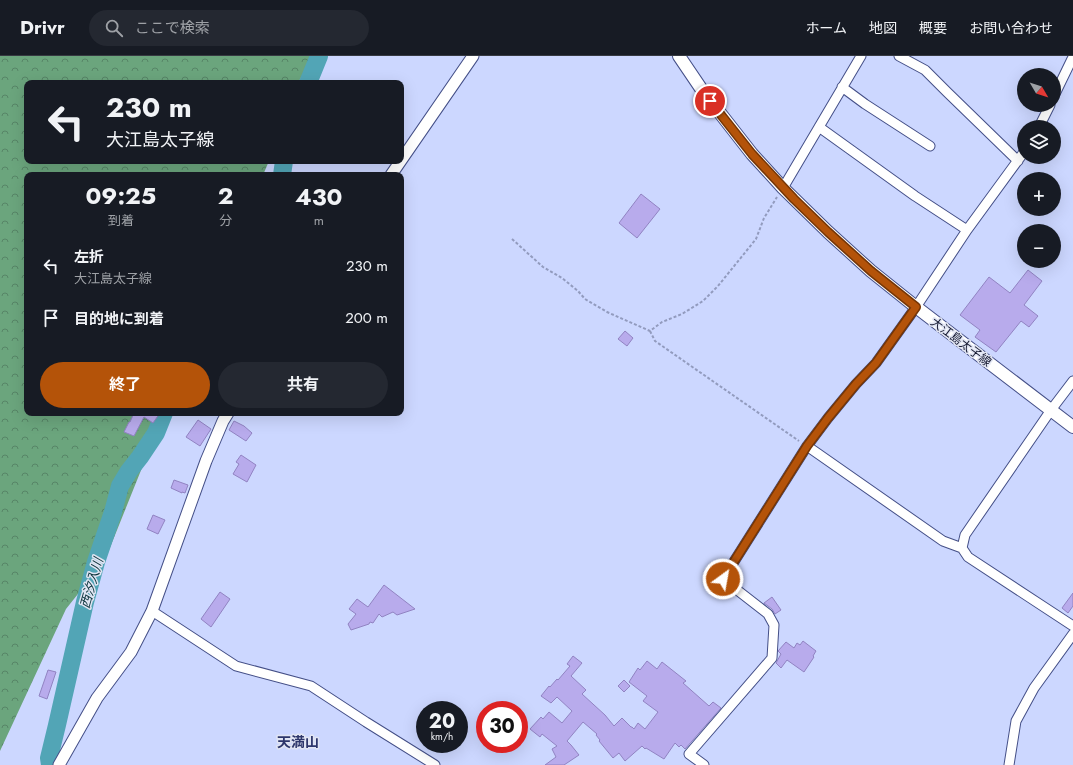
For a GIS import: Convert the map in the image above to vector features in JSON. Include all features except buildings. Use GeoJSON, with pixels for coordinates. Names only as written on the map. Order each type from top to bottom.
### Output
{"type":"FeatureCollection","features":[{"type":"Feature","properties":{"kind":"main road","name":"大江島太子線"},"geometry":{"type":"LineString","coordinates":[[679,56],[702,90],[752,154],[783,188],[828,232],[871,271],[916,307],[1073,427]]}},
{"type":"Feature","properties":{"kind":"street"},"geometry":{"type":"LineString","coordinates":[[404,156],[473,56]]}},
{"type":"Feature","properties":{"kind":"street"},"geometry":{"type":"LineString","coordinates":[[783,188],[861,56]]}},
{"type":"Feature","properties":{"kind":"street"},"geometry":{"type":"LineString","coordinates":[[899,56],[925,70],[1017,160]]}},
{"type":"Feature","properties":{"kind":"street"},"geometry":{"type":"LineString","coordinates":[[1061,80],[1071,58]]}},
{"type":"Feature","properties":{"kind":"street"},"geometry":{"type":"LineString","coordinates":[[842,87],[865,104],[930,146]]}},
{"type":"Feature","properties":{"kind":"street"},"geometry":{"type":"LineString","coordinates":[[819,127],[910,192],[968,230]]}},
{"type":"Feature","properties":{"kind":"street"},"geometry":{"type":"LineString","coordinates":[[704,765],[689,754],[772,658],[774,625],[768,614],[723,579],[807,446],[856,384],[876,363],[968,230],[1017,162]]}},
{"type":"Feature","properties":{"kind":"street"},"geometry":{"type":"LineString","coordinates":[[962,548],[965,535],[1050,410],[1073,382]]}},
{"type":"Feature","properties":{"kind":"street"},"geometry":{"type":"LineString","coordinates":[[59,765],[97,698],[131,652],[152,611],[206,461],[226,416]]}},
{"type":"Feature","properties":{"kind":"street"},"geometry":{"type":"LineString","coordinates":[[807,446],[944,541],[962,548],[968,557],[1073,626]]}},
{"type":"Feature","properties":{"kind":"street"},"geometry":{"type":"LineString","coordinates":[[152,611],[236,666],[311,686],[434,765]]}},
{"type":"Feature","properties":{"kind":"street"},"geometry":{"type":"LineString","coordinates":[[1009,765],[1016,721],[1034,688],[1073,634]]}},
{"type":"Feature","properties":{"kind":"path"},"geometry":{"type":"LineString","coordinates":[[650,331],[662,322],[682,314],[703,301],[718,286],[756,239],[764,218],[783,188]]}},
{"type":"Feature","properties":{"kind":"path"},"geometry":{"type":"LineString","coordinates":[[512,239],[543,267],[562,278],[585,299],[607,312],[650,331],[656,341],[807,446]]}},
{"type":"Feature","properties":{"kind":"green space"},"geometry":{"type":"Polygon","coordinates":[[[0,56],[313,56],[300,80],[24,80],[24,164],[268,164],[264,172],[24,172],[24,416],[163,416],[105,560],[66,609],[0,751],[0,56]]]}},
{"type":"Feature","properties":{"kind":"waterway","name":"西汐入川"},"geometry":{"type":"LineString","coordinates":[[309,80],[319,56]]}},
{"type":"Feature","properties":{"kind":"waterway","name":"西汐入川"},"geometry":{"type":"LineString","coordinates":[[282,172],[284,164]]}},
{"type":"Feature","properties":{"kind":"waterway","name":"西汐入川"},"geometry":{"type":"LineString","coordinates":[[50,765],[49,758],[85,602],[120,486],[156,433],[163,416]]}},
{"type":"Feature","properties":{"kind":"district","name":"天満山"},"geometry":{"type":"Point","coordinates":[298,742]}},
{"type":"Feature","properties":{"kind":"route"},"geometry":{"type":"LineString","coordinates":[[710,101],[752,154],[794,199],[871,271],[916,307],[876,363],[856,384],[807,446],[723,579]]}}]}
